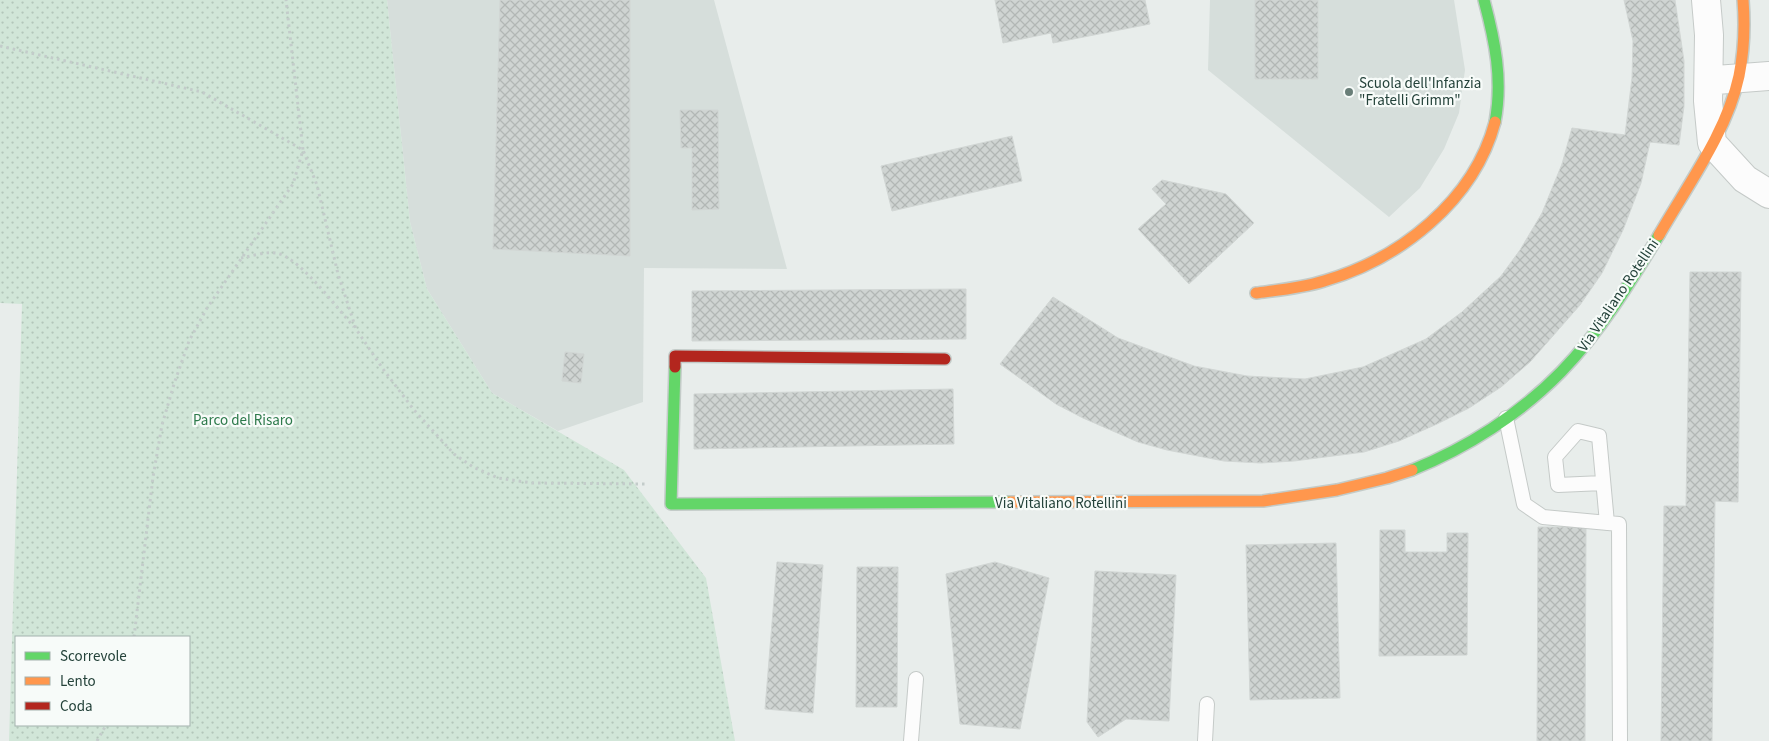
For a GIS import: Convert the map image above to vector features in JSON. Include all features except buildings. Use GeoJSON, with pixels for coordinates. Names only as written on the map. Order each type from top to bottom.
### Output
{"type":"FeatureCollection","features":[{"type":"Feature","properties":{"kind":"street"},"geometry":{"type":"LineString","coordinates":[[1256,293],[1300,287],[1334,278],[1365,265],[1400,246],[1423,229],[1462,191],[1482,159],[1495,125],[1497,108],[1496,48],[1484,0]]}},
{"type":"Feature","properties":{"kind":"street"},"geometry":{"type":"LineString","coordinates":[[1706,0],[1710,35],[1709,112],[1712,144],[1745,179],[1769,194]]}},
{"type":"Feature","properties":{"kind":"street","name":"Via Vitaliano Rotellini"},"geometry":{"type":"LineString","coordinates":[[944,359],[675,356],[671,504],[1263,501],[1317,494],[1353,486],[1405,471],[1456,450],[1506,418],[1558,375],[1594,334],[1620,297],[1712,144],[1729,107],[1739,77],[1744,39],[1743,0]]}},
{"type":"Feature","properties":{"kind":"street"},"geometry":{"type":"LineString","coordinates":[[1709,80],[1769,76]]}},
{"type":"Feature","properties":{"kind":"lane"},"geometry":{"type":"LineString","coordinates":[[1506,418],[1524,504],[1543,517],[1619,524],[1620,741]]}},
{"type":"Feature","properties":{"kind":"lane"},"geometry":{"type":"LineString","coordinates":[[1603,483],[1558,484],[1555,457],[1578,431],[1599,436],[1603,483],[1606,523]]}},
{"type":"Feature","properties":{"kind":"lane"},"geometry":{"type":"LineString","coordinates":[[911,741],[916,679]]}},
{"type":"Feature","properties":{"kind":"lane"},"geometry":{"type":"LineString","coordinates":[[1206,741],[1207,704]]}},
{"type":"Feature","properties":{"kind":"path"},"geometry":{"type":"LineString","coordinates":[[286,0],[302,150],[316,185],[338,274],[356,329]]}},
{"type":"Feature","properties":{"kind":"path"},"geometry":{"type":"LineString","coordinates":[[0,46],[202,92],[302,150]]}},
{"type":"Feature","properties":{"kind":"path"},"geometry":{"type":"LineString","coordinates":[[134,636],[153,477],[162,426],[189,341],[207,308],[240,258],[293,184],[302,150]]}},
{"type":"Feature","properties":{"kind":"path"},"geometry":{"type":"LineString","coordinates":[[240,258],[265,253],[279,254],[297,264],[356,329],[414,410],[454,454],[473,467],[498,478],[532,483],[671,484]]}},
{"type":"Feature","properties":{"kind":"path"},"geometry":{"type":"LineString","coordinates":[[97,741],[105,726]]}},
{"type":"Feature","properties":{"kind":"shaded area"},"geometry":{"type":"Polygon","coordinates":[[[387,0],[714,0],[787,269],[644,268],[643,402],[558,431],[492,393],[427,289],[410,222],[387,0]]]}},
{"type":"Feature","properties":{"kind":"shaded area","name":"Scuola dell'Infanzia \"Fratelli Grimm\""},"geometry":{"type":"Polygon","coordinates":[[[1210,0],[1454,0],[1465,70],[1459,113],[1444,149],[1420,188],[1389,217],[1208,70],[1210,0]]]}},
{"type":"Feature","properties":{"kind":"green space","name":"Parco del Risaro"},"geometry":{"type":"Polygon","coordinates":[[[0,0],[387,0],[410,222],[427,289],[492,393],[624,470],[706,578],[735,741],[9,741],[22,304],[0,303],[0,0]]]}},
{"type":"Feature","properties":{"kind":"traffic: fast"},"geometry":{"type":"LineString","coordinates":[[1484,0],[1497,61],[1498,91],[1495,122]]}},
{"type":"Feature","properties":{"kind":"traffic: fast"},"geometry":{"type":"LineString","coordinates":[[1412,470],[1453,451],[1492,428],[1528,402],[1561,372],[1602,324],[1659,235]]}},
{"type":"Feature","properties":{"kind":"traffic: fast"},"geometry":{"type":"LineString","coordinates":[[675,367],[671,504],[1009,502]]}},
{"type":"Feature","properties":{"kind":"traffic: slow"},"geometry":{"type":"LineString","coordinates":[[1659,235],[1716,138],[1733,97],[1739,76],[1743,48],[1743,0]]}},
{"type":"Feature","properties":{"kind":"traffic: slow"},"geometry":{"type":"LineString","coordinates":[[1256,293],[1299,287],[1324,281],[1380,258],[1406,242],[1430,223],[1452,201],[1470,177],[1485,151],[1495,122]]}},
{"type":"Feature","properties":{"kind":"traffic: slow"},"geometry":{"type":"LineString","coordinates":[[1009,502],[1263,501],[1337,490],[1412,470]]}},
{"type":"Feature","properties":{"kind":"traffic: jam"},"geometry":{"type":"LineString","coordinates":[[675,367],[675,356],[945,359]]}},
{"type":"Feature","properties":{"kind":"place","name":"Scuola dell'Infanzia \"Fratelli Grimm\""},"geometry":{"type":"Point","coordinates":[1349,92]}}]}
